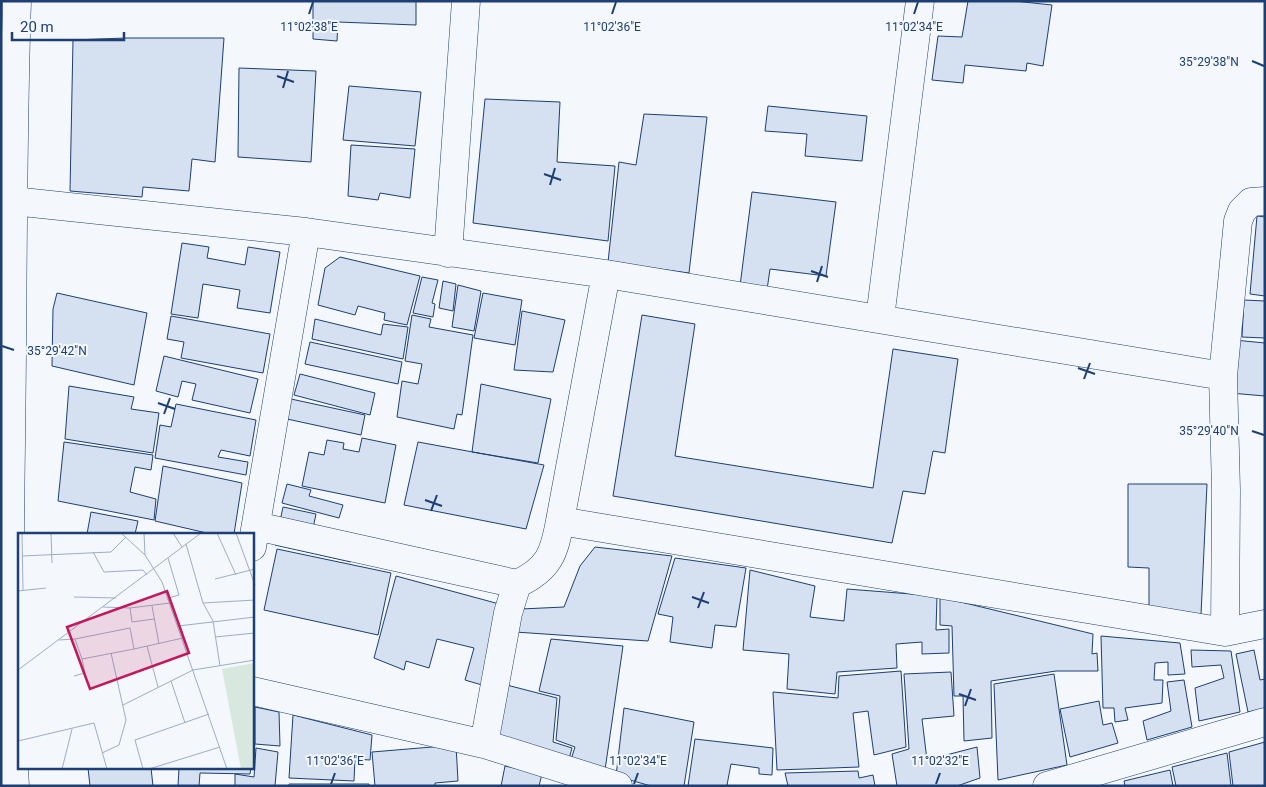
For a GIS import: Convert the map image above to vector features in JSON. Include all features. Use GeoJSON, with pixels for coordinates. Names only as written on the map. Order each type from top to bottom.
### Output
{"type":"FeatureCollection","features":[{"type":"Feature","properties":{"kind":"street"},"geometry":{"type":"LineString","coordinates":[[15,786],[6,708],[14,638],[7,350],[13,201],[17,1]]}},
{"type":"Feature","properties":{"kind":"street"},"geometry":{"type":"LineString","coordinates":[[448,253],[466,1]]}},
{"type":"Feature","properties":{"kind":"street"},"geometry":{"type":"LineString","coordinates":[[880,318],[920,1]]}},
{"type":"Feature","properties":{"kind":"street"},"geometry":{"type":"LineString","coordinates":[[13,201],[306,232],[606,274],[1223,376]]}},
{"type":"Feature","properties":{"kind":"street"},"geometry":{"type":"LineString","coordinates":[[1225,632],[1226,490],[1223,376],[1238,221],[1242,211],[1251,202],[1265,201]]}},
{"type":"Feature","properties":{"kind":"street"},"geometry":{"type":"LineString","coordinates":[[306,232],[254,537],[517,584],[534,576],[545,565],[554,551],[606,274]]}},
{"type":"Feature","properties":{"kind":"street"},"geometry":{"type":"LineString","coordinates":[[560,520],[1225,632],[1265,624]]}},
{"type":"Feature","properties":{"kind":"street"},"geometry":{"type":"LineString","coordinates":[[484,744],[508,613],[517,584]]}},
{"type":"Feature","properties":{"kind":"street"},"geometry":{"type":"LineString","coordinates":[[254,691],[484,744],[618,786]]}},
{"type":"Feature","properties":{"kind":"street"},"geometry":{"type":"LineString","coordinates":[[1047,786],[1265,722]]}},
{"type":"Feature","properties":{"kind":"building"},"geometry":{"type":"Polygon","coordinates":[[[313,1],[416,1],[416,25],[338,22],[337,41],[313,39],[313,1]]]}},
{"type":"Feature","properties":{"kind":"building"},"geometry":{"type":"Polygon","coordinates":[[[968,1],[1014,1],[1052,5],[1043,66],[1027,63],[1026,71],[965,65],[963,83],[932,80],[938,36],[962,37],[968,1]]]}},
{"type":"Feature","properties":{"kind":"building"},"geometry":{"type":"Polygon","coordinates":[[[224,38],[215,162],[192,159],[189,191],[143,187],[142,197],[70,191],[73,40],[224,38]]]}},
{"type":"Feature","properties":{"kind":"building"},"geometry":{"type":"Polygon","coordinates":[[[239,68],[316,71],[311,162],[238,157],[239,68]]]}},
{"type":"Feature","properties":{"kind":"building"},"geometry":{"type":"Polygon","coordinates":[[[349,86],[421,92],[415,146],[343,140],[349,86]]]}},
{"type":"Feature","properties":{"kind":"building"},"geometry":{"type":"Polygon","coordinates":[[[485,99],[560,102],[557,162],[615,166],[608,241],[473,223],[485,99]]]}},
{"type":"Feature","properties":{"kind":"building"},"geometry":{"type":"Polygon","coordinates":[[[768,106],[867,116],[862,161],[805,156],[807,134],[765,131],[768,106]]]}},
{"type":"Feature","properties":{"kind":"building"},"geometry":{"type":"Polygon","coordinates":[[[644,114],[707,117],[689,273],[608,262],[619,162],[636,165],[644,114]]]}},
{"type":"Feature","properties":{"kind":"building"},"geometry":{"type":"Polygon","coordinates":[[[351,145],[415,149],[410,198],[380,193],[378,200],[348,196],[351,145]]]}},
{"type":"Feature","properties":{"kind":"building"},"geometry":{"type":"Polygon","coordinates":[[[752,192],[836,202],[826,276],[770,269],[767,290],[740,286],[752,192]]]}},
{"type":"Feature","properties":{"kind":"building"},"geometry":{"type":"Polygon","coordinates":[[[1257,216],[1265,217],[1265,296],[1250,294],[1257,216]]]}},
{"type":"Feature","properties":{"kind":"building"},"geometry":{"type":"Polygon","coordinates":[[[182,243],[209,247],[207,258],[245,265],[248,247],[280,252],[270,313],[237,308],[240,290],[203,284],[198,318],[171,314],[182,243]]]}},
{"type":"Feature","properties":{"kind":"building"},"geometry":{"type":"Polygon","coordinates":[[[340,257],[420,276],[407,325],[384,320],[385,313],[358,306],[355,315],[318,305],[325,268],[340,257]]]}},
{"type":"Feature","properties":{"kind":"building"},"geometry":{"type":"Polygon","coordinates":[[[422,277],[438,280],[432,303],[435,304],[433,317],[413,313],[422,277]]]}},
{"type":"Feature","properties":{"kind":"building"},"geometry":{"type":"Polygon","coordinates":[[[443,281],[456,284],[453,311],[439,308],[443,281]]]}},
{"type":"Feature","properties":{"kind":"building"},"geometry":{"type":"Polygon","coordinates":[[[458,285],[481,291],[474,331],[452,327],[458,285]]]}},
{"type":"Feature","properties":{"kind":"building"},"geometry":{"type":"Polygon","coordinates":[[[57,293],[147,313],[134,385],[52,366],[53,309],[57,293]]]}},
{"type":"Feature","properties":{"kind":"building"},"geometry":{"type":"Polygon","coordinates":[[[483,293],[522,300],[515,345],[474,338],[483,293]]]}},
{"type":"Feature","properties":{"kind":"building"},"geometry":{"type":"Polygon","coordinates":[[[1244,300],[1265,301],[1265,338],[1242,337],[1244,300]]]}},
{"type":"Feature","properties":{"kind":"building"},"geometry":{"type":"Polygon","coordinates":[[[522,311],[565,320],[553,372],[514,370],[522,311]]]}},
{"type":"Feature","properties":{"kind":"building"},"geometry":{"type":"Polygon","coordinates":[[[412,315],[431,319],[429,327],[473,335],[462,415],[457,414],[454,429],[397,417],[402,381],[418,384],[422,364],[405,361],[412,315]]]}},
{"type":"Feature","properties":{"kind":"building"},"geometry":{"type":"Polygon","coordinates":[[[642,315],[695,324],[675,456],[873,488],[893,349],[958,359],[945,453],[933,451],[925,494],[903,491],[892,543],[613,496],[642,315]]]}},
{"type":"Feature","properties":{"kind":"building"},"geometry":{"type":"Polygon","coordinates":[[[171,316],[270,334],[263,373],[181,358],[184,342],[167,339],[171,316]]]}},
{"type":"Feature","properties":{"kind":"building"},"geometry":{"type":"Polygon","coordinates":[[[315,319],[381,335],[383,324],[408,327],[403,359],[312,339],[315,319]]]}},
{"type":"Feature","properties":{"kind":"building"},"geometry":{"type":"Polygon","coordinates":[[[1234,340],[1265,343],[1265,396],[1230,393],[1234,340]]]}},
{"type":"Feature","properties":{"kind":"building"},"geometry":{"type":"Polygon","coordinates":[[[310,342],[402,362],[398,384],[305,364],[310,342]]]}},
{"type":"Feature","properties":{"kind":"building"},"geometry":{"type":"Polygon","coordinates":[[[164,356],[258,379],[250,413],[192,400],[196,384],[182,381],[178,397],[156,391],[164,356]]]}},
{"type":"Feature","properties":{"kind":"building"},"geometry":{"type":"Polygon","coordinates":[[[300,374],[375,393],[370,415],[294,395],[300,374]]]}},
{"type":"Feature","properties":{"kind":"building"},"geometry":{"type":"Polygon","coordinates":[[[481,384],[551,399],[538,463],[472,452],[481,384]]]}},
{"type":"Feature","properties":{"kind":"building"},"geometry":{"type":"Polygon","coordinates":[[[69,386],[134,397],[131,409],[159,413],[153,453],[65,439],[69,386]]]}},
{"type":"Feature","properties":{"kind":"building"},"geometry":{"type":"Polygon","coordinates":[[[291,399],[365,415],[361,435],[287,419],[291,399]]]}},
{"type":"Feature","properties":{"kind":"building"},"geometry":{"type":"Polygon","coordinates":[[[176,404],[256,420],[250,456],[221,450],[218,457],[248,462],[246,475],[155,458],[160,425],[171,427],[176,404]]]}},
{"type":"Feature","properties":{"kind":"building"},"geometry":{"type":"Polygon","coordinates":[[[362,438],[396,445],[385,503],[302,486],[309,452],[324,455],[327,440],[344,443],[343,449],[359,452],[362,438]]]}},
{"type":"Feature","properties":{"kind":"building"},"geometry":{"type":"Polygon","coordinates":[[[64,442],[153,455],[151,470],[135,467],[130,492],[156,499],[154,520],[58,501],[64,442]]]}},
{"type":"Feature","properties":{"kind":"building"},"geometry":{"type":"Polygon","coordinates":[[[418,442],[544,465],[526,529],[404,505],[418,442]]]}},
{"type":"Feature","properties":{"kind":"building"},"geometry":{"type":"Polygon","coordinates":[[[163,466],[242,483],[234,533],[207,533],[155,521],[163,466]]]}},
{"type":"Feature","properties":{"kind":"building"},"geometry":{"type":"Polygon","coordinates":[[[287,484],[311,490],[309,496],[343,505],[339,518],[282,503],[287,484]]]}},
{"type":"Feature","properties":{"kind":"building"},"geometry":{"type":"Polygon","coordinates":[[[1128,484],[1207,484],[1201,615],[1149,610],[1149,568],[1128,567],[1128,484]]]}},
{"type":"Feature","properties":{"kind":"building"},"geometry":{"type":"Polygon","coordinates":[[[283,507],[316,514],[312,533],[355,543],[351,562],[275,545],[283,507]]]}},
{"type":"Feature","properties":{"kind":"building"},"geometry":{"type":"Polygon","coordinates":[[[91,512],[138,521],[135,533],[87,533],[91,512]]]}},
{"type":"Feature","properties":{"kind":"building"},"geometry":{"type":"Polygon","coordinates":[[[595,547],[672,556],[648,641],[515,632],[521,609],[564,607],[580,566],[595,547]]]}},
{"type":"Feature","properties":{"kind":"building"},"geometry":{"type":"Polygon","coordinates":[[[277,549],[391,573],[378,635],[264,610],[277,549]]]}},
{"type":"Feature","properties":{"kind":"building"},"geometry":{"type":"Polygon","coordinates":[[[675,558],[746,568],[736,627],[715,625],[712,648],[670,642],[673,617],[658,614],[675,558]]]}},
{"type":"Feature","properties":{"kind":"building"},"geometry":{"type":"Polygon","coordinates":[[[750,570],[815,586],[810,617],[844,621],[847,589],[937,596],[936,630],[949,629],[949,653],[922,654],[922,642],[896,644],[897,668],[837,672],[835,694],[787,689],[789,654],[743,650],[750,570]]]}},
{"type":"Feature","properties":{"kind":"building"},"geometry":{"type":"Polygon","coordinates":[[[396,576],[503,605],[482,685],[465,680],[474,648],[437,639],[429,668],[406,661],[404,670],[374,658],[396,576]]]}},
{"type":"Feature","properties":{"kind":"building"},"geometry":{"type":"Polygon","coordinates":[[[940,597],[1093,634],[1092,654],[1097,653],[1098,671],[1056,671],[991,681],[992,738],[964,741],[963,696],[954,696],[952,626],[940,625],[940,597]]]}},
{"type":"Feature","properties":{"kind":"building"},"geometry":{"type":"Polygon","coordinates":[[[1101,636],[1180,643],[1185,674],[1168,675],[1168,662],[1155,663],[1154,680],[1163,680],[1162,703],[1125,708],[1128,720],[1115,722],[1114,708],[1103,708],[1101,636]]]}},
{"type":"Feature","properties":{"kind":"building"},"geometry":{"type":"Polygon","coordinates":[[[551,639],[623,646],[605,770],[570,763],[575,747],[556,740],[560,696],[539,691],[551,639]]]}},
{"type":"Feature","properties":{"kind":"building"},"geometry":{"type":"Polygon","coordinates":[[[1191,650],[1231,651],[1240,712],[1199,721],[1195,688],[1224,678],[1221,665],[1192,667],[1191,650]]]}},
{"type":"Feature","properties":{"kind":"building"},"geometry":{"type":"Polygon","coordinates":[[[1254,650],[1260,680],[1265,679],[1265,708],[1248,712],[1236,654],[1254,650]]]}},
{"type":"Feature","properties":{"kind":"building"},"geometry":{"type":"Polygon","coordinates":[[[901,671],[906,747],[874,755],[868,711],[853,713],[859,767],[777,770],[773,692],[838,698],[839,676],[901,671]]]}},
{"type":"Feature","properties":{"kind":"building"},"geometry":{"type":"Polygon","coordinates":[[[951,672],[954,716],[922,719],[927,760],[977,747],[980,778],[957,786],[897,786],[892,754],[909,749],[904,674],[951,672]]]}},
{"type":"Feature","properties":{"kind":"building"},"geometry":{"type":"Polygon","coordinates":[[[1054,674],[1067,765],[998,780],[994,684],[1054,674]]]}},
{"type":"Feature","properties":{"kind":"building"},"geometry":{"type":"Polygon","coordinates":[[[1184,680],[1192,727],[1147,740],[1143,721],[1171,711],[1167,682],[1184,680]]]}},
{"type":"Feature","properties":{"kind":"building"},"geometry":{"type":"Polygon","coordinates":[[[499,683],[557,698],[553,742],[572,748],[568,763],[492,742],[499,683]]]}},
{"type":"Feature","properties":{"kind":"building"},"geometry":{"type":"Polygon","coordinates":[[[1099,701],[1103,725],[1112,723],[1118,743],[1070,757],[1060,709],[1099,701]]]}},
{"type":"Feature","properties":{"kind":"building"},"geometry":{"type":"Polygon","coordinates":[[[255,707],[279,712],[280,746],[255,744],[255,707]]]}},
{"type":"Feature","properties":{"kind":"building"},"geometry":{"type":"Polygon","coordinates":[[[624,708],[694,722],[684,786],[651,786],[616,776],[624,708]]]}},
{"type":"Feature","properties":{"kind":"building"},"geometry":{"type":"Polygon","coordinates":[[[293,715],[372,735],[370,760],[355,759],[354,781],[289,778],[293,715]]]}},
{"type":"Feature","properties":{"kind":"building"},"geometry":{"type":"Polygon","coordinates":[[[695,739],[773,748],[772,775],[759,774],[759,768],[731,764],[727,785],[731,786],[688,786],[695,739]]]}},
{"type":"Feature","properties":{"kind":"building"},"geometry":{"type":"Polygon","coordinates":[[[1265,742],[1265,786],[1233,786],[1229,752],[1265,742]]]}},
{"type":"Feature","properties":{"kind":"building"},"geometry":{"type":"Polygon","coordinates":[[[456,745],[458,781],[435,783],[435,786],[375,786],[372,752],[456,745]]]}},
{"type":"Feature","properties":{"kind":"building"},"geometry":{"type":"Polygon","coordinates":[[[256,748],[278,752],[275,786],[235,786],[235,774],[254,777],[256,748]]]}},
{"type":"Feature","properties":{"kind":"building"},"geometry":{"type":"Polygon","coordinates":[[[1227,753],[1231,786],[1176,786],[1172,767],[1227,753]]]}},
{"type":"Feature","properties":{"kind":"building"},"geometry":{"type":"Polygon","coordinates":[[[505,766],[542,774],[539,786],[501,786],[505,766]]]}},
{"type":"Feature","properties":{"kind":"building"},"geometry":{"type":"Polygon","coordinates":[[[88,770],[151,770],[153,786],[90,786],[88,770]]]}},
{"type":"Feature","properties":{"kind":"building"},"geometry":{"type":"Polygon","coordinates":[[[179,770],[251,770],[250,774],[200,773],[199,786],[178,786],[179,770]]]}},
{"type":"Feature","properties":{"kind":"building"},"geometry":{"type":"Polygon","coordinates":[[[1170,770],[1173,786],[1125,786],[1124,781],[1170,770]]]}},
{"type":"Feature","properties":{"kind":"building"},"geometry":{"type":"Polygon","coordinates":[[[858,771],[859,778],[873,775],[875,786],[788,786],[785,773],[858,771]]]}},
{"type":"Feature","properties":{"kind":"building"},"geometry":{"type":"Polygon","coordinates":[[[289,784],[369,784],[369,786],[289,786],[289,784]]]}}]}
